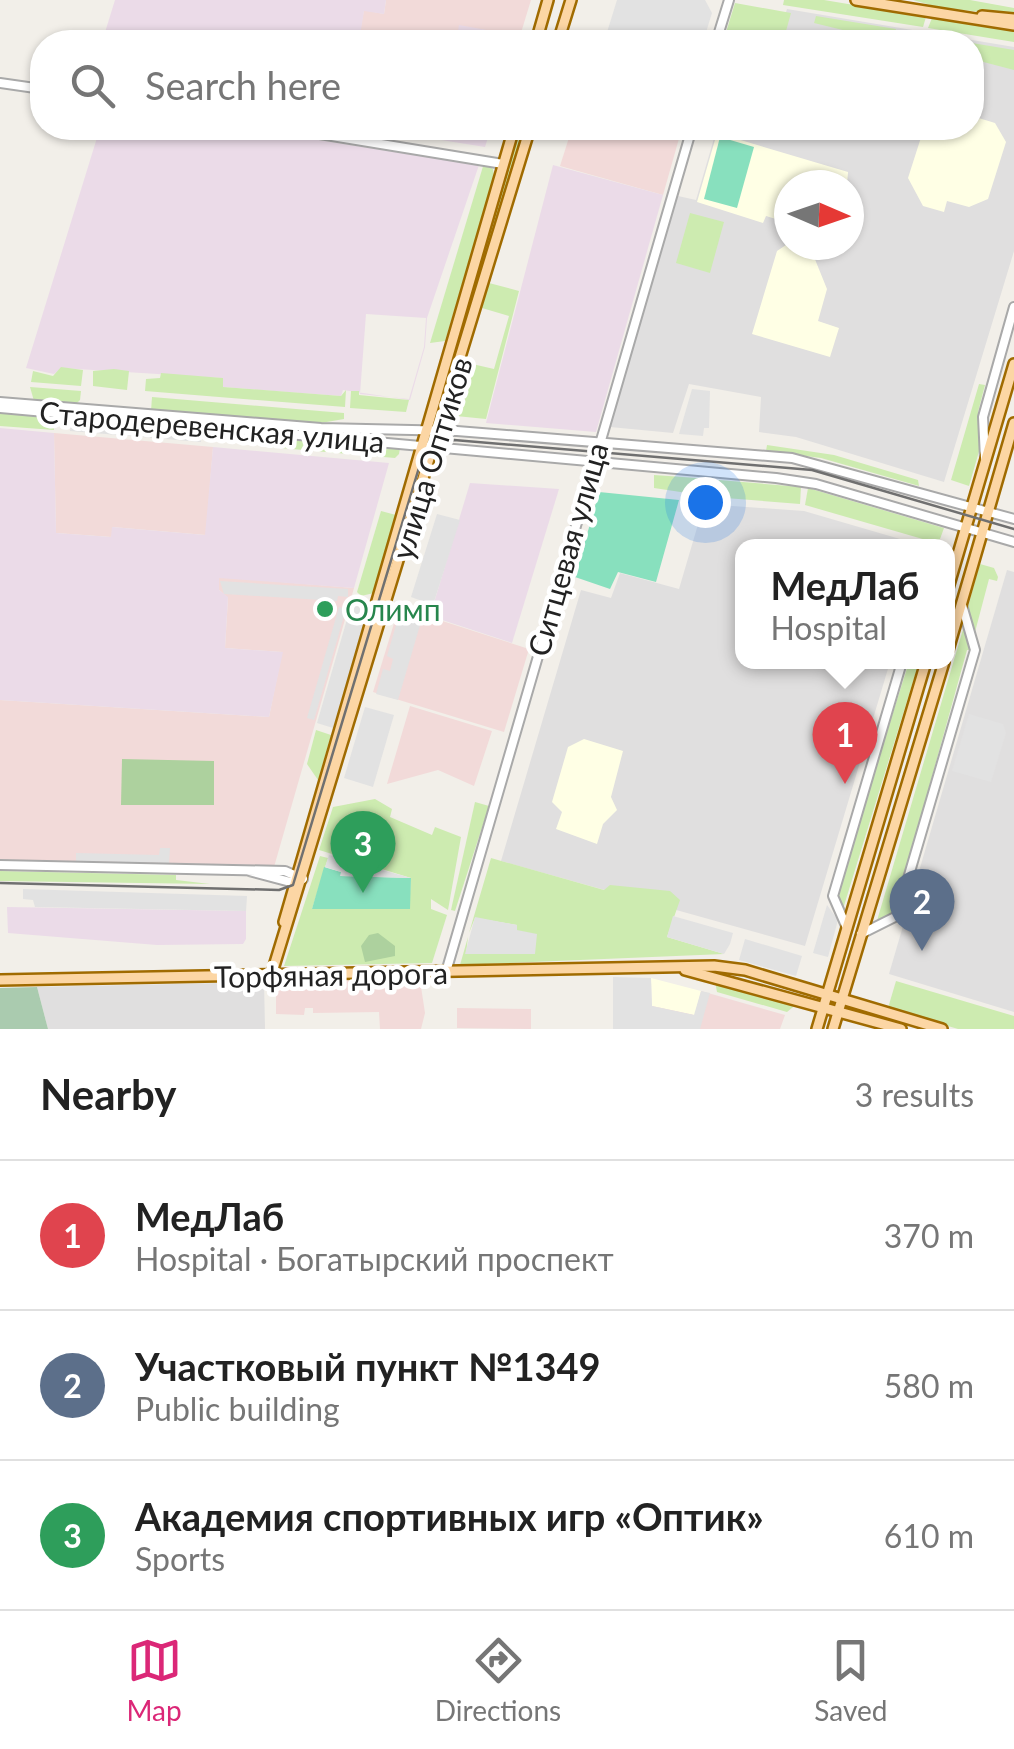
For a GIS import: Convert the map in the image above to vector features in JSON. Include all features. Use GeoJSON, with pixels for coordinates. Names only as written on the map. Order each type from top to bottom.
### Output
{"type":"FeatureCollection","features":[{"type":"Feature","properties":{"kind":"main road"},"geometry":{"type":"LineString","coordinates":[[539,30],[548,0]]}},
{"type":"Feature","properties":{"kind":"main road"},"geometry":{"type":"LineString","coordinates":[[562,30],[571,0]]}},
{"type":"Feature","properties":{"kind":"main road"},"geometry":{"type":"LineString","coordinates":[[856,0],[1014,22]]}},
{"type":"Feature","properties":{"kind":"main road","name":"улица Оптиков"},"geometry":{"type":"LineString","coordinates":[[271,976],[511,140]]}},
{"type":"Feature","properties":{"kind":"main road","name":"улица Оптиков"},"geometry":{"type":"LineString","coordinates":[[298,878],[526,140]]}},
{"type":"Feature","properties":{"kind":"main road"},"geometry":{"type":"LineString","coordinates":[[955,563],[1014,364]]}},
{"type":"Feature","properties":{"kind":"main road"},"geometry":{"type":"LineString","coordinates":[[955,627],[1014,423]]}},
{"type":"Feature","properties":{"kind":"main road"},"geometry":{"type":"LineString","coordinates":[[816,1029],[924,669]]}},
{"type":"Feature","properties":{"kind":"main road"},"geometry":{"type":"LineString","coordinates":[[832,1029],[942,669]]}},
{"type":"Feature","properties":{"kind":"main road","name":"Торфяная дорога"},"geometry":{"type":"LineString","coordinates":[[663,967],[825,1000]]}},
{"type":"Feature","properties":{"kind":"main road","name":"Торфяная дорога"},"geometry":{"type":"LineString","coordinates":[[0,980],[663,967],[745,970],[825,1000]]}},
{"type":"Feature","properties":{"kind":"main road"},"geometry":{"type":"LineString","coordinates":[[825,1000],[901,1029]]}},
{"type":"Feature","properties":{"kind":"main road"},"geometry":{"type":"LineString","coordinates":[[840,1005],[942,1029]]}},
{"type":"Feature","properties":{"kind":"street"},"geometry":{"type":"LineString","coordinates":[[720,30],[729,0]]}},
{"type":"Feature","properties":{"kind":"street"},"geometry":{"type":"LineString","coordinates":[[0,83],[30,88]]}},
{"type":"Feature","properties":{"kind":"street"},"geometry":{"type":"LineString","coordinates":[[357,140],[504,164]]}},
{"type":"Feature","properties":{"kind":"street","name":"Ситцевая улица"},"geometry":{"type":"LineString","coordinates":[[446,972],[688,140]]}},
{"type":"Feature","properties":{"kind":"street"},"geometry":{"type":"LineString","coordinates":[[985,462],[983,416],[1014,307]]}},
{"type":"Feature","properties":{"kind":"street","name":"Стародеревенская улица"},"geometry":{"type":"LineString","coordinates":[[0,405],[599,442],[820,462],[1014,519]]}},
{"type":"Feature","properties":{"kind":"street","name":"Стародеревенская улица"},"geometry":{"type":"LineString","coordinates":[[0,405],[816,484],[1014,542]]}},
{"type":"Feature","properties":{"kind":"street"},"geometry":{"type":"LineString","coordinates":[[1006,450],[1014,440]]}},
{"type":"Feature","properties":{"kind":"street"},"geometry":{"type":"LineString","coordinates":[[861,934],[897,916],[975,650],[962,604]]}},
{"type":"Feature","properties":{"kind":"street"},"geometry":{"type":"LineString","coordinates":[[847,928],[833,896],[900,669]]}},
{"type":"Feature","properties":{"kind":"street"},"geometry":{"type":"LineString","coordinates":[[0,865],[249,871],[298,878]]}},
{"type":"Feature","properties":{"kind":"shaded area"},"geometry":{"type":"Polygon","coordinates":[[[115,0],[386,0],[384,14],[364,11],[361,30],[106,30],[115,0]]]}},
{"type":"Feature","properties":{"kind":"shaded area"},"geometry":{"type":"Polygon","coordinates":[[[386,0],[531,0],[522,30],[460,26],[459,30],[360,30],[364,10],[384,14],[386,0]]]}},
{"type":"Feature","properties":{"kind":"shaded area"},"geometry":{"type":"Polygon","coordinates":[[[617,0],[705,0],[712,13],[707,30],[608,30],[617,0]]]}},
{"type":"Feature","properties":{"kind":"shaded area"},"geometry":{"type":"Polygon","coordinates":[[[787,9],[912,30],[781,30],[787,9]]]}},
{"type":"Feature","properties":{"kind":"shaded area"},"geometry":{"type":"Polygon","coordinates":[[[459,25],[487,30],[458,30],[459,25]]]}},
{"type":"Feature","properties":{"kind":"shaded area"},"geometry":{"type":"Polygon","coordinates":[[[984,42],[1014,47],[1014,251],[944,482],[796,437],[759,432],[761,397],[689,384],[673,433],[610,427],[678,196],[696,200],[714,140],[984,140],[984,42]]]}},
{"type":"Feature","properties":{"kind":"shaded area"},"geometry":{"type":"Polygon","coordinates":[[[984,120],[995,123],[1006,142],[988,199],[969,207],[947,201],[944,212],[923,206],[908,178],[920,140],[984,140],[984,120]]]}},
{"type":"Feature","properties":{"kind":"shaded area"},"geometry":{"type":"Polygon","coordinates":[[[96,140],[318,140],[479,165],[427,318],[425,347],[410,400],[391,397],[409,399],[424,347],[426,318],[366,314],[360,393],[343,390],[341,396],[222,387],[222,378],[61,368],[54,374],[26,368],[96,140]]]}},
{"type":"Feature","properties":{"kind":"shaded area"},"geometry":{"type":"Polygon","coordinates":[[[441,140],[487,140],[485,147],[441,140]]]}},
{"type":"Feature","properties":{"kind":"shaded area"},"geometry":{"type":"Polygon","coordinates":[[[568,140],[679,140],[663,195],[560,166],[568,140]]]}},
{"type":"Feature","properties":{"kind":"shaded area"},"geometry":{"type":"Polygon","coordinates":[[[715,140],[741,140],[841,170],[774,170],[774,218],[766,216],[763,223],[697,202],[715,140]]]}},
{"type":"Feature","properties":{"kind":"shaded area"},"geometry":{"type":"Polygon","coordinates":[[[553,165],[663,195],[596,432],[486,423],[553,165]]]}},
{"type":"Feature","properties":{"kind":"shaded area"},"geometry":{"type":"Polygon","coordinates":[[[774,260],[815,260],[827,289],[818,321],[839,328],[830,357],[752,334],[774,260]]]}},
{"type":"Feature","properties":{"kind":"shaded area"},"geometry":{"type":"Polygon","coordinates":[[[692,389],[710,391],[709,428],[704,428],[703,436],[679,434],[692,389]]]}},
{"type":"Feature","properties":{"kind":"shaded area"},"geometry":{"type":"Polygon","coordinates":[[[71,418],[200,428],[201,442],[70,431],[71,418]]]}},
{"type":"Feature","properties":{"kind":"shaded area"},"geometry":{"type":"Polygon","coordinates":[[[0,428],[54,433],[56,533],[111,537],[112,527],[205,535],[213,447],[389,463],[354,588],[219,578],[219,590],[228,597],[225,648],[283,652],[269,717],[0,700],[0,428]]]}},
{"type":"Feature","properties":{"kind":"shaded area"},"geometry":{"type":"Polygon","coordinates":[[[54,433],[213,447],[206,535],[112,527],[112,537],[56,533],[54,433]]]}},
{"type":"Feature","properties":{"kind":"shaded area"},"geometry":{"type":"Polygon","coordinates":[[[470,483],[559,489],[512,643],[430,616],[470,483]]]}},
{"type":"Feature","properties":{"kind":"shaded area"},"geometry":{"type":"Polygon","coordinates":[[[704,504],[804,511],[900,539],[735,539],[735,669],[888,669],[805,946],[501,861],[581,590],[611,598],[620,573],[679,589],[704,504]]]}},
{"type":"Feature","properties":{"kind":"shaded area"},"geometry":{"type":"Polygon","coordinates":[[[437,514],[460,520],[433,605],[411,597],[437,514]]]}},
{"type":"Feature","properties":{"kind":"shaded area"},"geometry":{"type":"Polygon","coordinates":[[[1007,570],[1014,572],[1014,1012],[889,974],[1007,570]]]}},
{"type":"Feature","properties":{"kind":"shaded area"},"geometry":{"type":"Polygon","coordinates":[[[219,577],[354,588],[274,867],[0,861],[0,700],[269,717],[282,652],[225,648],[228,598],[219,590],[219,577]]]}},
{"type":"Feature","properties":{"kind":"shaded area"},"geometry":{"type":"Polygon","coordinates":[[[220,581],[348,589],[348,597],[338,596],[337,601],[224,594],[220,581]]]}},
{"type":"Feature","properties":{"kind":"shaded area"},"geometry":{"type":"Polygon","coordinates":[[[352,602],[367,613],[333,728],[317,723],[352,602]]]}},
{"type":"Feature","properties":{"kind":"shaded area"},"geometry":{"type":"Polygon","coordinates":[[[339,607],[346,609],[314,720],[307,718],[339,607]]]}},
{"type":"Feature","properties":{"kind":"shaded area"},"geometry":{"type":"Polygon","coordinates":[[[399,607],[529,649],[504,732],[373,692],[399,607]]]}},
{"type":"Feature","properties":{"kind":"shaded area"},"geometry":{"type":"Polygon","coordinates":[[[401,608],[423,615],[398,700],[376,694],[383,669],[390,671],[393,659],[387,656],[401,608]]]}},
{"type":"Feature","properties":{"kind":"shaded area"},"geometry":{"type":"Polygon","coordinates":[[[410,706],[492,731],[474,786],[438,770],[387,784],[410,706]]]}},
{"type":"Feature","properties":{"kind":"shaded area"},"geometry":{"type":"Polygon","coordinates":[[[365,707],[394,715],[373,787],[344,778],[365,707]]]}},
{"type":"Feature","properties":{"kind":"shaded area"},"geometry":{"type":"Polygon","coordinates":[[[969,714],[1003,724],[1006,733],[991,782],[952,771],[969,714]]]}},
{"type":"Feature","properties":{"kind":"shaded area"},"geometry":{"type":"Polygon","coordinates":[[[584,739],[623,751],[611,797],[617,810],[603,824],[597,844],[556,829],[562,812],[552,802],[568,747],[584,739]]]}},
{"type":"Feature","properties":{"kind":"shaded area"},"geometry":{"type":"Polygon","coordinates":[[[160,848],[170,848],[169,863],[76,861],[76,853],[159,855],[160,848]]]}},
{"type":"Feature","properties":{"kind":"shaded area"},"geometry":{"type":"Polygon","coordinates":[[[329,855],[411,878],[340,876],[341,872],[325,867],[329,855]]]}},
{"type":"Feature","properties":{"kind":"shaded area"},"geometry":{"type":"Polygon","coordinates":[[[23,889],[247,896],[246,911],[35,907],[33,900],[23,899],[23,889]]]}},
{"type":"Feature","properties":{"kind":"shaded area"},"geometry":{"type":"Polygon","coordinates":[[[827,905],[838,920],[828,957],[813,953],[827,905]]]}},
{"type":"Feature","properties":{"kind":"shaded area"},"geometry":{"type":"Polygon","coordinates":[[[7,907],[246,911],[246,939],[243,944],[157,945],[8,933],[7,907]]]}},
{"type":"Feature","properties":{"kind":"shaded area"},"geometry":{"type":"Polygon","coordinates":[[[673,916],[733,933],[724,954],[667,937],[673,916]]]}},
{"type":"Feature","properties":{"kind":"shaded area"},"geometry":{"type":"Polygon","coordinates":[[[475,917],[517,925],[517,930],[537,934],[535,954],[465,954],[475,917]]]}},
{"type":"Feature","properties":{"kind":"shaded area"},"geometry":{"type":"Polygon","coordinates":[[[745,939],[802,956],[796,976],[739,960],[745,939]]]}},
{"type":"Feature","properties":{"kind":"shaded area"},"geometry":{"type":"Polygon","coordinates":[[[613,977],[652,1005],[695,1015],[701,991],[785,1015],[780,1029],[613,1029],[613,977]]]}},
{"type":"Feature","properties":{"kind":"shaded area"},"geometry":{"type":"Polygon","coordinates":[[[613,977],[651,978],[652,1006],[694,1015],[701,991],[710,993],[700,1029],[613,1029],[613,977]]]}},
{"type":"Feature","properties":{"kind":"shaded area"},"geometry":{"type":"Polygon","coordinates":[[[651,978],[701,991],[695,1015],[652,1006],[651,978]]]}},
{"type":"Feature","properties":{"kind":"shaded area"},"geometry":{"type":"Polygon","coordinates":[[[420,980],[425,1013],[421,1029],[380,1029],[379,1012],[313,1013],[313,1008],[305,1008],[304,1015],[276,1014],[276,981],[420,980]]]}},
{"type":"Feature","properties":{"kind":"shaded area"},"geometry":{"type":"Polygon","coordinates":[[[264,982],[265,1029],[48,1029],[37,987],[264,982]]]}},
{"type":"Feature","properties":{"kind":"shaded area"},"geometry":{"type":"Polygon","coordinates":[[[37,987],[48,1029],[0,1029],[0,988],[37,987]]]}},
{"type":"Feature","properties":{"kind":"shaded area"},"geometry":{"type":"Polygon","coordinates":[[[457,1008],[531,1009],[531,1029],[457,1028],[457,1008]]]}},
{"type":"Feature","properties":{"kind":"green space"},"geometry":{"type":"Polygon","coordinates":[[[784,0],[824,0],[926,17],[923,27],[783,5],[784,0]]]}},
{"type":"Feature","properties":{"kind":"green space"},"geometry":{"type":"Polygon","coordinates":[[[913,0],[970,0],[1014,8],[1014,15],[941,8],[913,0]]]}},
{"type":"Feature","properties":{"kind":"green space"},"geometry":{"type":"Polygon","coordinates":[[[735,3],[791,13],[786,30],[727,30],[735,3]]]}},
{"type":"Feature","properties":{"kind":"green space"},"geometry":{"type":"Polygon","coordinates":[[[816,16],[896,29],[843,30],[814,23],[816,16]]]}},
{"type":"Feature","properties":{"kind":"green space"},"geometry":{"type":"Polygon","coordinates":[[[932,18],[1014,31],[1014,42],[984,37],[984,30],[928,28],[932,18]]]}},
{"type":"Feature","properties":{"kind":"green space"},"geometry":{"type":"Polygon","coordinates":[[[984,45],[1014,50],[1014,70],[984,62],[984,45]]]}},
{"type":"Feature","properties":{"kind":"green space"},"geometry":{"type":"Polygon","coordinates":[[[515,140],[521,140],[439,417],[434,416],[515,140]]]}},
{"type":"Feature","properties":{"kind":"green space"},"geometry":{"type":"Polygon","coordinates":[[[719,140],[754,147],[737,208],[704,199],[719,140]]]}},
{"type":"Feature","properties":{"kind":"green space"},"geometry":{"type":"Polygon","coordinates":[[[484,163],[493,169],[494,177],[445,341],[430,343],[484,163]]]}},
{"type":"Feature","properties":{"kind":"green space"},"geometry":{"type":"Polygon","coordinates":[[[690,213],[724,222],[710,273],[676,263],[690,213]]]}},
{"type":"Feature","properties":{"kind":"green space"},"geometry":{"type":"Polygon","coordinates":[[[489,283],[519,291],[486,419],[456,416],[468,363],[494,369],[509,316],[482,308],[489,283]]]}},
{"type":"Feature","properties":{"kind":"green space"},"geometry":{"type":"Polygon","coordinates":[[[61,367],[83,370],[81,386],[31,382],[33,371],[53,376],[61,367]]]}},
{"type":"Feature","properties":{"kind":"green space"},"geometry":{"type":"Polygon","coordinates":[[[93,371],[129,371],[127,390],[93,386],[93,371]]]}},
{"type":"Feature","properties":{"kind":"green space"},"geometry":{"type":"Polygon","coordinates":[[[161,373],[223,378],[223,387],[341,396],[346,390],[345,407],[145,391],[146,379],[160,378],[161,373]]]}},
{"type":"Feature","properties":{"kind":"green space"},"geometry":{"type":"Polygon","coordinates":[[[979,384],[985,385],[978,412],[980,448],[969,486],[951,480],[979,384]]]}},
{"type":"Feature","properties":{"kind":"green space"},"geometry":{"type":"Polygon","coordinates":[[[30,387],[81,391],[80,400],[75,405],[34,401],[30,387]]]}},
{"type":"Feature","properties":{"kind":"green space"},"geometry":{"type":"Polygon","coordinates":[[[351,391],[409,400],[406,412],[350,408],[351,391]]]}},
{"type":"Feature","properties":{"kind":"green space"},"geometry":{"type":"Polygon","coordinates":[[[152,397],[344,413],[344,419],[315,424],[151,411],[152,397]]]}},
{"type":"Feature","properties":{"kind":"green space"},"geometry":{"type":"Polygon","coordinates":[[[0,411],[53,416],[54,430],[0,426],[0,411]]]}},
{"type":"Feature","properties":{"kind":"green space"},"geometry":{"type":"Polygon","coordinates":[[[274,434],[400,448],[395,458],[269,447],[274,434]]]}},
{"type":"Feature","properties":{"kind":"green space"},"geometry":{"type":"Polygon","coordinates":[[[767,445],[834,455],[918,480],[919,486],[821,458],[766,451],[767,445]]]}},
{"type":"Feature","properties":{"kind":"green space"},"geometry":{"type":"Polygon","coordinates":[[[654,475],[711,479],[707,496],[654,488],[654,475]]]}},
{"type":"Feature","properties":{"kind":"green space"},"geometry":{"type":"Polygon","coordinates":[[[719,480],[801,487],[800,504],[713,497],[719,480]]]}},
{"type":"Feature","properties":{"kind":"green space"},"geometry":{"type":"Polygon","coordinates":[[[808,488],[944,528],[940,539],[923,539],[805,505],[808,488]]]}},
{"type":"Feature","properties":{"kind":"green space"},"geometry":{"type":"Polygon","coordinates":[[[599,492],[679,500],[656,582],[618,572],[610,589],[575,577],[599,492]]]}},
{"type":"Feature","properties":{"kind":"green space"},"geometry":{"type":"Polygon","coordinates":[[[381,511],[396,515],[374,593],[361,596],[357,592],[381,511]]]}},
{"type":"Feature","properties":{"kind":"green space"},"geometry":{"type":"Polygon","coordinates":[[[980,564],[994,568],[998,577],[997,581],[989,579],[975,632],[967,610],[980,564]]]}},
{"type":"Feature","properties":{"kind":"green space"},"geometry":{"type":"Polygon","coordinates":[[[964,626],[972,650],[967,650],[894,914],[876,924],[951,669],[955,669],[964,626]]]}},
{"type":"Feature","properties":{"kind":"green space"},"geometry":{"type":"Polygon","coordinates":[[[907,669],[917,669],[843,909],[836,897],[907,669]]]}},
{"type":"Feature","properties":{"kind":"green space"},"geometry":{"type":"Polygon","coordinates":[[[316,730],[331,735],[318,780],[307,764],[316,730]]]}},
{"type":"Feature","properties":{"kind":"green space"},"geometry":{"type":"Polygon","coordinates":[[[122,759],[214,761],[214,805],[121,805],[122,759]]]}},
{"type":"Feature","properties":{"kind":"green space"},"geometry":{"type":"Polygon","coordinates":[[[375,799],[392,809],[390,817],[432,835],[435,827],[461,837],[448,910],[431,899],[431,909],[447,915],[432,963],[284,966],[320,856],[328,858],[312,909],[409,909],[411,878],[319,850],[333,807],[375,799]]]}},
{"type":"Feature","properties":{"kind":"green space"},"geometry":{"type":"Polygon","coordinates":[[[475,802],[489,806],[455,911],[451,910],[475,802]]]}},
{"type":"Feature","properties":{"kind":"green space"},"geometry":{"type":"Polygon","coordinates":[[[491,858],[604,890],[610,885],[670,891],[680,900],[667,937],[724,954],[460,965],[468,937],[466,954],[516,930],[517,925],[475,918],[469,933],[491,858]]]}},
{"type":"Feature","properties":{"kind":"green space"},"geometry":{"type":"Polygon","coordinates":[[[324,867],[341,872],[341,876],[411,878],[410,909],[312,909],[324,867]]]}},
{"type":"Feature","properties":{"kind":"green space"},"geometry":{"type":"Polygon","coordinates":[[[0,871],[176,875],[176,880],[210,884],[0,881],[0,871]]]}},
{"type":"Feature","properties":{"kind":"green space"},"geometry":{"type":"Polygon","coordinates":[[[378,933],[395,946],[395,956],[365,962],[361,946],[369,935],[378,933]]]}},
{"type":"Feature","properties":{"kind":"green space"},"geometry":{"type":"Polygon","coordinates":[[[715,981],[798,1003],[787,1012],[717,992],[715,981]]]}},
{"type":"Feature","properties":{"kind":"green space"},"geometry":{"type":"Polygon","coordinates":[[[896,981],[1014,1016],[1014,1029],[958,1029],[888,1008],[896,981]]]}},
{"type":"Feature","properties":{"kind":"tram line"},"geometry":{"type":"LineString","coordinates":[[0,883],[279,890],[293,885],[421,461],[431,447],[454,440],[812,470],[1014,529]]}},
{"type":"Feature","properties":{"kind":"place","name":"Олимп"},"geometry":{"type":"Point","coordinates":[325,609]}},
{"type":"Feature","properties":{"kind":"place","name":"МедЛаб"},"geometry":{"type":"Point","coordinates":[845,784]}},
{"type":"Feature","properties":{"kind":"place","name":"Академия спортивных игр «Оптик»"},"geometry":{"type":"Point","coordinates":[363,893]}},
{"type":"Feature","properties":{"kind":"place","name":"Участковый пункт №1349"},"geometry":{"type":"Point","coordinates":[922,951]}}]}
